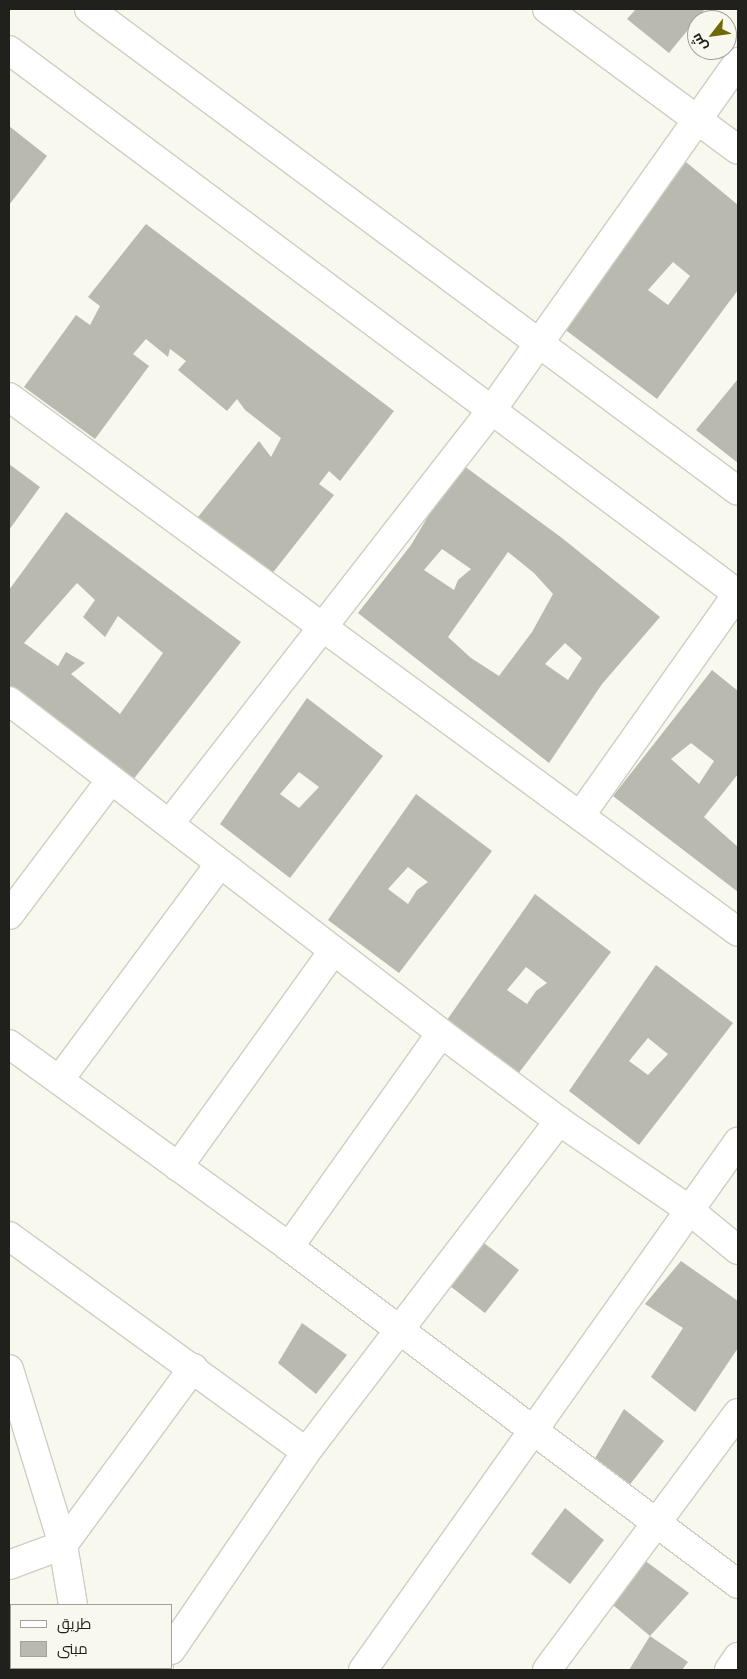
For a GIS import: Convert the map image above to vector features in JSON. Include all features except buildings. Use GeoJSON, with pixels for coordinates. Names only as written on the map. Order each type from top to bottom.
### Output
{"type":"FeatureCollection","features":[{"type":"Feature","properties":{"kind":"street"},"geometry":{"type":"LineString","coordinates":[[89,9],[738,491]]}},
{"type":"Feature","properties":{"kind":"street"},"geometry":{"type":"LineString","coordinates":[[547,9],[738,150]]}},
{"type":"Feature","properties":{"kind":"street"},"geometry":{"type":"LineString","coordinates":[[9,50],[490,411],[738,594],[580,816]]}},
{"type":"Feature","properties":{"kind":"street"},"geometry":{"type":"LineString","coordinates":[[170,823],[490,411],[539,345],[738,62]]}},
{"type":"Feature","properties":{"kind":"street"},"geometry":{"type":"LineString","coordinates":[[9,397],[738,932]]}},
{"type":"Feature","properties":{"kind":"street"},"geometry":{"type":"LineString","coordinates":[[9,701],[110,781],[170,823],[219,864],[441,1033],[559,1121],[688,1210],[738,1250]]}},
{"type":"Feature","properties":{"kind":"street"},"geometry":{"type":"LineString","coordinates":[[9,915],[110,781]]}},
{"type":"Feature","properties":{"kind":"street"},"geometry":{"type":"LineString","coordinates":[[60,1079],[219,864]]}},
{"type":"Feature","properties":{"kind":"street"},"geometry":{"type":"LineString","coordinates":[[178,1166],[333,951]]}},
{"type":"Feature","properties":{"kind":"street"},"geometry":{"type":"LineString","coordinates":[[289,1247],[441,1033]]}},
{"type":"Feature","properties":{"kind":"street"},"geometry":{"type":"LineString","coordinates":[[9,1044],[60,1079],[289,1247],[398,1331],[533,1429],[738,1584]]}},
{"type":"Feature","properties":{"kind":"street"},"geometry":{"type":"LineString","coordinates":[[172,1649],[306,1452],[559,1121]]}},
{"type":"Feature","properties":{"kind":"street"},"geometry":{"type":"LineString","coordinates":[[363,1670],[738,1142]]}},
{"type":"Feature","properties":{"kind":"street"},"geometry":{"type":"LineString","coordinates":[[9,1236],[306,1452]]}},
{"type":"Feature","properties":{"kind":"street"},"geometry":{"type":"LineString","coordinates":[[9,1565],[63,1545],[193,1368]]}},
{"type":"Feature","properties":{"kind":"street"},"geometry":{"type":"LineString","coordinates":[[9,1369],[63,1545],[73,1604]]}},
{"type":"Feature","properties":{"kind":"street"},"geometry":{"type":"LineString","coordinates":[[547,1670],[655,1521],[738,1413]]}},
{"type":"Feature","properties":{"kind":"street"},"geometry":{"type":"LineString","coordinates":[[729,1670],[738,1657]]}}]}
